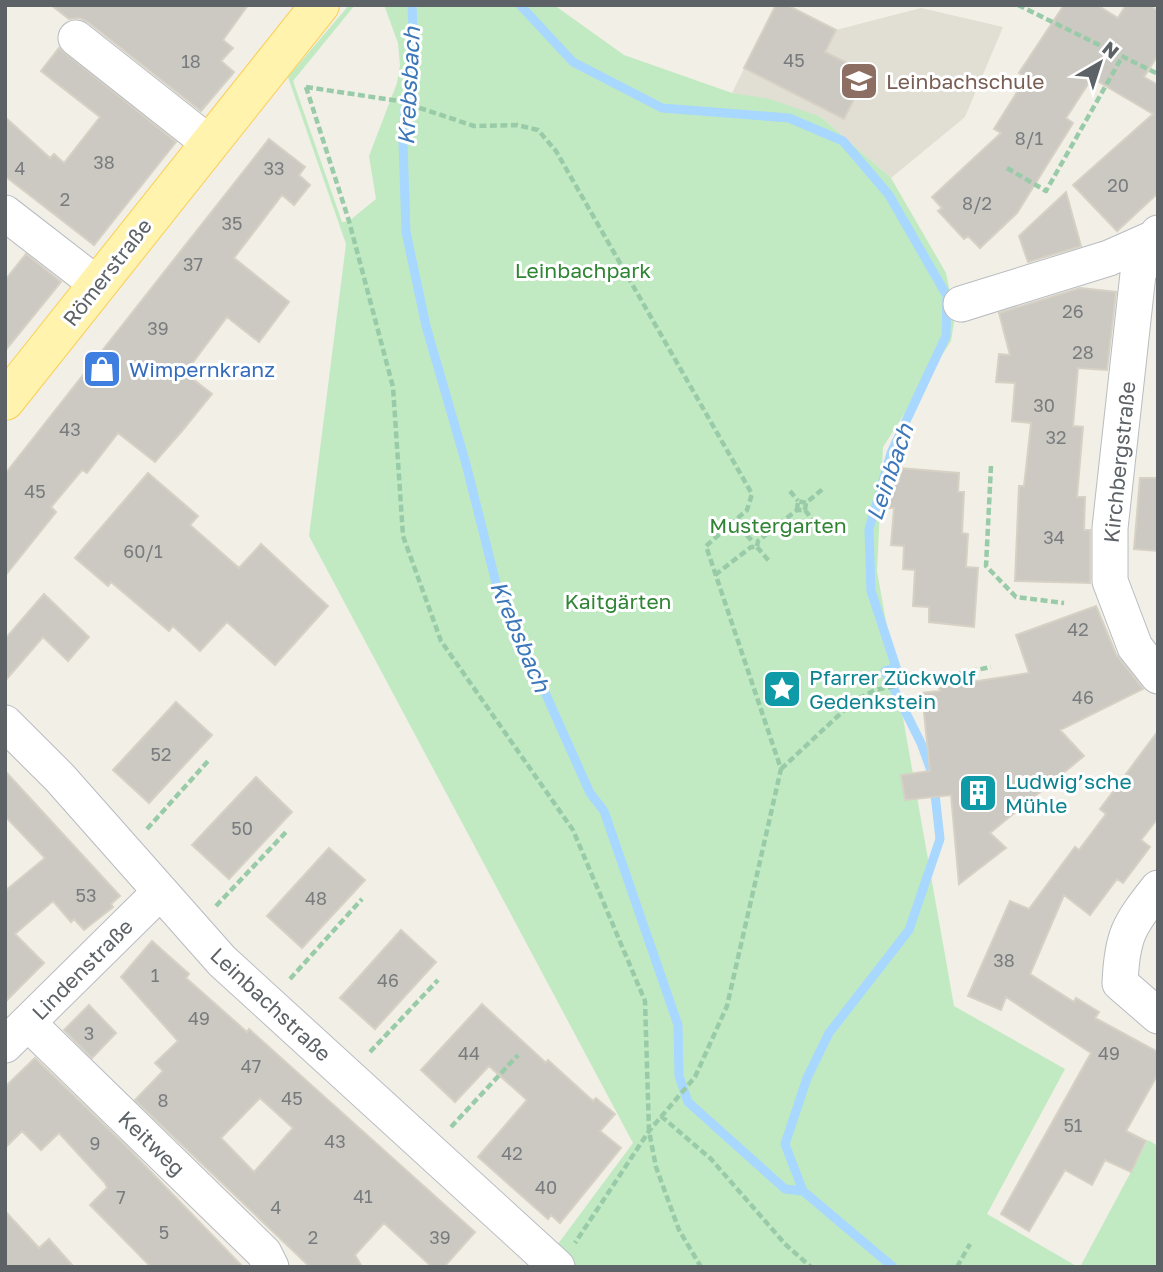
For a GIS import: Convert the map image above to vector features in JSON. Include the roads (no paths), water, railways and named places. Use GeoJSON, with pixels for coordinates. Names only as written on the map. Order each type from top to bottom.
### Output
{"type":"FeatureCollection","features":[{"type":"Feature","properties":{"kind":"main road","name":"Römerstraße"},"geometry":{"type":"LineString","coordinates":[[5,401],[320,5]]}},
{"type":"Feature","properties":{"kind":"street"},"geometry":{"type":"LineString","coordinates":[[76,38],[209,143]]}},
{"type":"Feature","properties":{"kind":"street"},"geometry":{"type":"LineString","coordinates":[[5,213],[97,285]]}},
{"type":"Feature","properties":{"kind":"street","name":"Kirchbergstraße"},"geometry":{"type":"LineString","coordinates":[[961,304],[1109,258],[1155,236]]}},
{"type":"Feature","properties":{"kind":"street","name":"Kirchbergstraße"},"geometry":{"type":"LineString","coordinates":[[1155,236],[1138,274],[1110,528],[1110,581],[1135,647],[1158,676]]}},
{"type":"Feature","properties":{"kind":"street","name":"Leinbachstraße"},"geometry":{"type":"LineString","coordinates":[[5,723],[60,778],[194,930],[269,1004],[549,1258]]}},
{"type":"Feature","properties":{"kind":"street"},"geometry":{"type":"LineString","coordinates":[[1158,888],[1128,926],[1121,956],[1120,983],[1158,1016]]}},
{"type":"Feature","properties":{"kind":"street","name":"Lindenstraße"},"geometry":{"type":"LineString","coordinates":[[17,1034],[159,892]]}},
{"type":"Feature","properties":{"kind":"street","name":"Keitweg"},"geometry":{"type":"LineString","coordinates":[[17,1034],[264,1253],[271,1267]]}},
{"type":"Feature","properties":{"kind":"waterway","name":"Krebsbach"},"geometry":{"type":"LineString","coordinates":[[412,5],[414,53],[405,108],[403,141],[406,232],[426,326],[466,464],[496,583],[590,793],[604,811],[678,1025],[679,1076],[688,1102],[785,1189],[803,1191]]}},
{"type":"Feature","properties":{"kind":"waterway","name":"Leinbach"},"geometry":{"type":"LineString","coordinates":[[520,5],[573,62],[662,108],[789,118],[843,141],[889,195],[947,296],[946,336],[891,453],[869,529],[871,591],[896,667],[885,671],[921,743],[933,776],[940,839],[909,930],[829,1033],[807,1078],[785,1144],[803,1191],[893,1267]]}},
{"type":"Feature","properties":{"kind":"place","name":"Leinbachschule"},"geometry":{"type":"Point","coordinates":[859,81]}},
{"type":"Feature","properties":{"kind":"place","name":"Wimpernkranz"},"geometry":{"type":"Point","coordinates":[102,369]}},
{"type":"Feature","properties":{"kind":"place","name":"Pfarrer Zückwolf Gedenkstein"},"geometry":{"type":"Point","coordinates":[782,689]}},
{"type":"Feature","properties":{"kind":"place","name":"Ludwig’sche Mühle"},"geometry":{"type":"Point","coordinates":[978,793]}},
{"type":"Feature","properties":{"kind":"park label","name":"Leinbachpark"},"geometry":{"type":"Point","coordinates":[583,270]}},
{"type":"Feature","properties":{"kind":"park label","name":"Mustergarten"},"geometry":{"type":"Point","coordinates":[778,525]}},
{"type":"Feature","properties":{"kind":"park label","name":"Kaitgärten"},"geometry":{"type":"Point","coordinates":[618,601]}}]}
